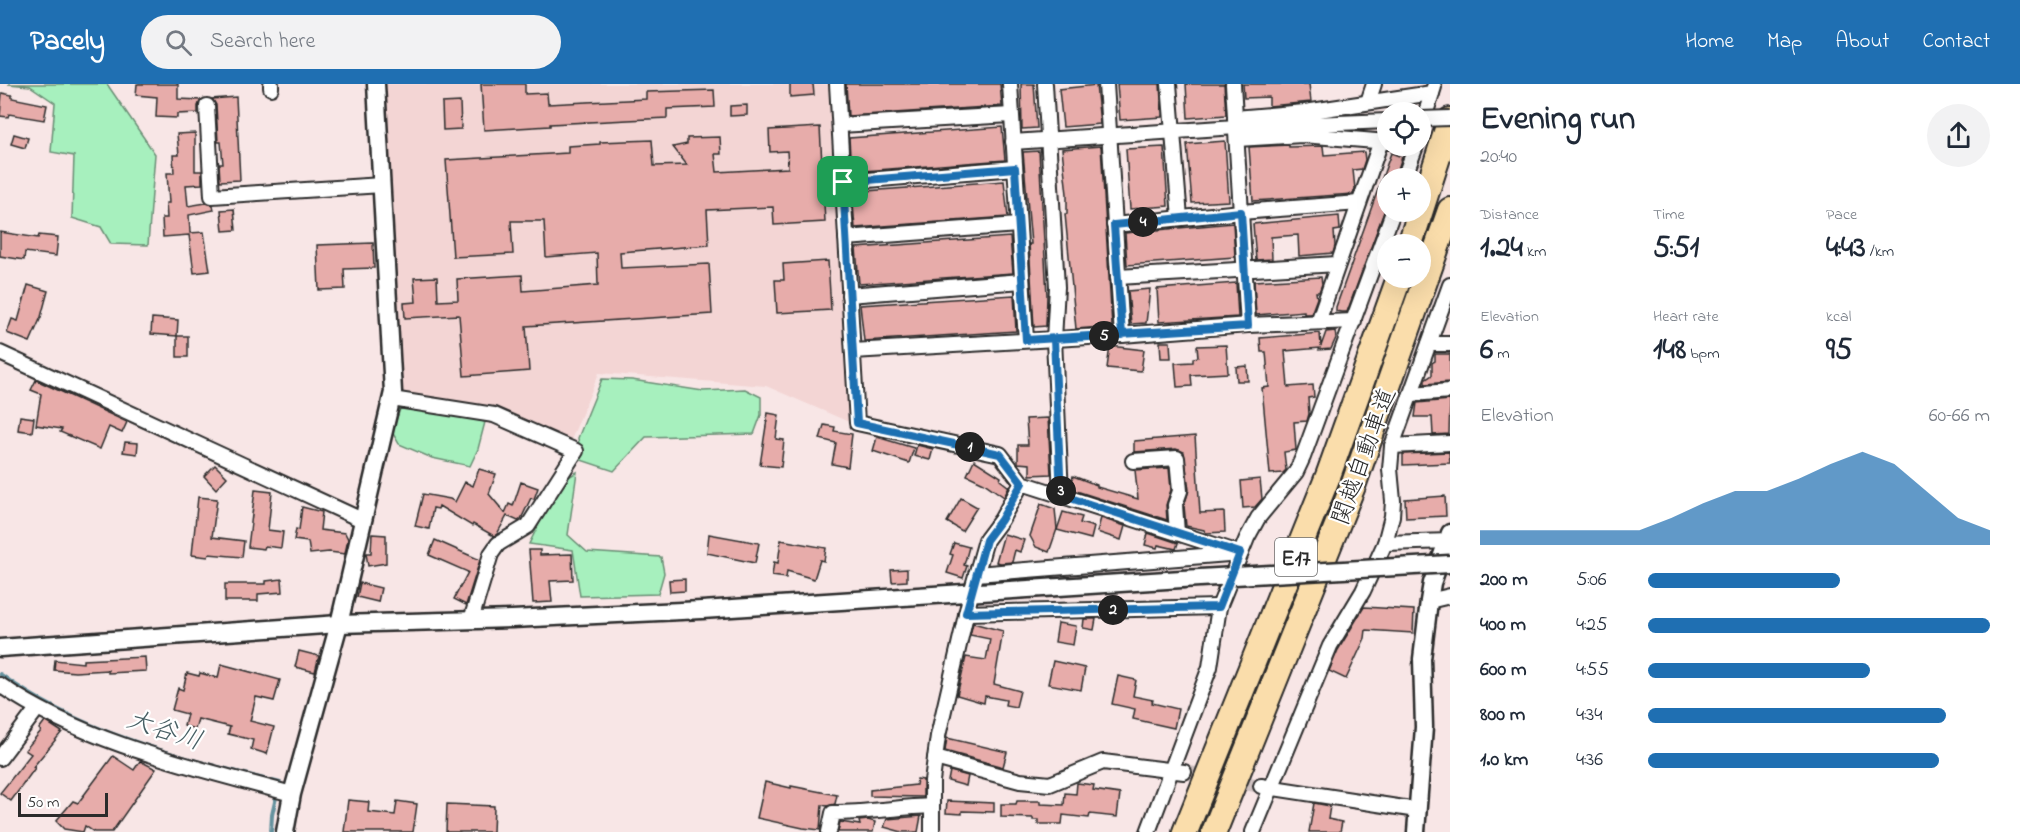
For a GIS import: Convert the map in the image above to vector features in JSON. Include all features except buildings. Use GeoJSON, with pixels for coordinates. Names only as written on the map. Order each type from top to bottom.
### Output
{"type":"FeatureCollection","features":[{"type":"Feature","properties":{"kind":"highway"},"geometry":{"type":"LineString","coordinates":[[1413,234],[1450,119]]}},
{"type":"Feature","properties":{"kind":"highway","name":"関越自動車道"},"geometry":{"type":"LineString","coordinates":[[1214,832],[1353,486],[1450,210]]}},
{"type":"Feature","properties":{"kind":"highway","name":"関越自動車道"},"geometry":{"type":"LineString","coordinates":[[1185,832],[1328,476],[1395,288]]}},
{"type":"Feature","properties":{"kind":"street"},"geometry":{"type":"LineString","coordinates":[[285,832],[292,794],[339,624],[393,392],[392,339],[376,84]]}},
{"type":"Feature","properties":{"kind":"street"},"geometry":{"type":"LineString","coordinates":[[837,84],[857,423],[1000,454],[1022,483],[1240,553]]}},
{"type":"Feature","properties":{"kind":"street"},"geometry":{"type":"LineString","coordinates":[[1010,84],[1026,340]]}},
{"type":"Feature","properties":{"kind":"street"},"geometry":{"type":"LineString","coordinates":[[1046,84],[1057,287],[1054,339],[1061,495]]}},
{"type":"Feature","properties":{"kind":"street"},"geometry":{"type":"LineString","coordinates":[[1106,84],[1122,335]]}},
{"type":"Feature","properties":{"kind":"street"},"geometry":{"type":"LineString","coordinates":[[1169,84],[1180,218]]}},
{"type":"Feature","properties":{"kind":"street"},"geometry":{"type":"LineString","coordinates":[[1233,84],[1248,326]]}},
{"type":"Feature","properties":{"kind":"street"},"geometry":{"type":"LineString","coordinates":[[1368,102],[1374,84]]}},
{"type":"Feature","properties":{"kind":"street"},"geometry":{"type":"LineString","coordinates":[[1236,128],[1305,112],[1433,88]]}},
{"type":"Feature","properties":{"kind":"street"},"geometry":{"type":"LineString","coordinates":[[207,106],[212,196],[382,185]]}},
{"type":"Feature","properties":{"kind":"street"},"geometry":{"type":"LineString","coordinates":[[840,125],[1011,115]]}},
{"type":"Feature","properties":{"kind":"street"},"geometry":{"type":"LineString","coordinates":[[1431,119],[1450,119]]}},
{"type":"Feature","properties":{"kind":"street"},"geometry":{"type":"LineString","coordinates":[[1013,142],[1172,131],[1377,122]]}},
{"type":"Feature","properties":{"kind":"street"},"geometry":{"type":"LineString","coordinates":[[1236,128],[1377,140]]}},
{"type":"Feature","properties":{"kind":"street"},"geometry":{"type":"LineString","coordinates":[[1318,322],[1359,203],[1378,156]]}},
{"type":"Feature","properties":{"kind":"street"},"geometry":{"type":"LineString","coordinates":[[843,182],[1015,168]]}},
{"type":"Feature","properties":{"kind":"street"},"geometry":{"type":"LineString","coordinates":[[1114,225],[1359,203]]}},
{"type":"Feature","properties":{"kind":"street"},"geometry":{"type":"LineString","coordinates":[[1148,832],[1178,771],[1210,667],[1219,607],[1240,553],[1258,518],[1296,472],[1389,222]]}},
{"type":"Feature","properties":{"kind":"street"},"geometry":{"type":"LineString","coordinates":[[846,238],[1018,225]]}},
{"type":"Feature","properties":{"kind":"street"},"geometry":{"type":"LineString","coordinates":[[1118,277],[1337,264]]}},
{"type":"Feature","properties":{"kind":"street"},"geometry":{"type":"LineString","coordinates":[[849,295],[1022,281]]}},
{"type":"Feature","properties":{"kind":"street"},"geometry":{"type":"LineString","coordinates":[[1253,832],[1267,787],[1330,646],[1363,591],[1385,543],[1392,516],[1390,469],[1392,446],[1429,344],[1445,314],[1450,288]]}},
{"type":"Feature","properties":{"kind":"street"},"geometry":{"type":"LineString","coordinates":[[853,351],[1354,321]]}},
{"type":"Feature","properties":{"kind":"street"},"geometry":{"type":"LineString","coordinates":[[1429,344],[1450,344]]}},
{"type":"Feature","properties":{"kind":"street"},"geometry":{"type":"LineString","coordinates":[[0,352],[362,520]]}},
{"type":"Feature","properties":{"kind":"street"},"geometry":{"type":"LineString","coordinates":[[1412,394],[1450,391]]}},
{"type":"Feature","properties":{"kind":"street"},"geometry":{"type":"LineString","coordinates":[[392,399],[494,415],[576,451],[528,526],[498,544],[491,554],[471,620]]}},
{"type":"Feature","properties":{"kind":"street"},"geometry":{"type":"LineString","coordinates":[[1392,446],[1450,443]]}},
{"type":"Feature","properties":{"kind":"street"},"geometry":{"type":"LineString","coordinates":[[1133,461],[1177,458],[1180,491],[1175,505],[1177,533]]}},
{"type":"Feature","properties":{"kind":"street"},"geometry":{"type":"LineString","coordinates":[[932,832],[938,736],[971,593],[986,540],[1001,520],[1022,483]]}},
{"type":"Feature","properties":{"kind":"street"},"geometry":{"type":"LineString","coordinates":[[1385,543],[1449,538],[1429,601],[1422,659],[1424,727],[1416,832]]}},
{"type":"Feature","properties":{"kind":"street"},"geometry":{"type":"LineString","coordinates":[[976,574],[1240,553]]}},
{"type":"Feature","properties":{"kind":"street"},"geometry":{"type":"LineString","coordinates":[[0,648],[339,624],[714,609],[1450,564]]}},
{"type":"Feature","properties":{"kind":"street"},"geometry":{"type":"LineString","coordinates":[[1429,601],[1450,596]]}},
{"type":"Feature","properties":{"kind":"street"},"geometry":{"type":"LineString","coordinates":[[966,613],[1219,607]]}},
{"type":"Feature","properties":{"kind":"street"},"geometry":{"type":"LineString","coordinates":[[0,685],[37,709],[100,736],[171,761],[292,794]]}},
{"type":"Feature","properties":{"kind":"street"},"geometry":{"type":"LineString","coordinates":[[0,758],[37,709]]}},
{"type":"Feature","properties":{"kind":"street"},"geometry":{"type":"LineString","coordinates":[[935,758],[1020,781],[1050,784],[1103,762],[1178,771]]}},
{"type":"Feature","properties":{"kind":"street"},"geometry":{"type":"LineString","coordinates":[[1267,787],[1418,810]]}},
{"type":"Feature","properties":{"kind":"street"},"geometry":{"type":"LineString","coordinates":[[829,832],[833,813],[867,813],[902,807],[932,806]]}},
{"type":"Feature","properties":{"kind":"shaded area"},"geometry":{"type":"Polygon","coordinates":[[[383,84],[828,84],[849,422],[766,386],[599,373],[571,440],[499,409],[402,394],[383,84]]]}},
{"type":"Feature","properties":{"kind":"green space"},"geometry":{"type":"Polygon","coordinates":[[[8,84],[107,84],[155,154],[148,245],[111,244],[101,227],[72,218],[74,156],[51,152],[55,103],[30,86],[8,84]]]}},
{"type":"Feature","properties":{"kind":"green space"},"geometry":{"type":"Polygon","coordinates":[[[602,379],[632,380],[703,391],[745,389],[761,397],[761,415],[754,434],[646,437],[614,471],[581,460],[578,438],[602,379]]]}},
{"type":"Feature","properties":{"kind":"green space"},"geometry":{"type":"Polygon","coordinates":[[[400,409],[434,410],[485,422],[478,449],[470,466],[432,458],[399,444],[392,432],[400,409]]]}},
{"type":"Feature","properties":{"kind":"green space"},"geometry":{"type":"Polygon","coordinates":[[[577,472],[568,535],[587,552],[661,557],[664,573],[658,594],[580,596],[573,550],[529,544],[565,479],[577,472]]]}},
{"type":"Feature","properties":{"kind":"waterway","name":"大谷川"},"geometry":{"type":"LineString","coordinates":[[0,674],[32,695],[99,728],[170,753],[280,783],[279,786]]}},
{"type":"Feature","properties":{"kind":"waterway","name":"大谷川"},"geometry":{"type":"LineString","coordinates":[[271,832],[277,793]]}},
{"type":"Feature","properties":{"kind":"tunnel"},"geometry":{"type":"LineString","coordinates":[[1184,772],[1261,786]]}},
{"type":"Feature","properties":{"kind":"route"},"geometry":{"type":"LineString","coordinates":[[843,182],[857,423],[1000,454],[1022,483],[1001,520],[986,540],[966,613],[1219,607],[1240,553],[1061,495],[1054,339],[1122,335],[1114,225],[1241,212],[1248,326],[1122,335],[1026,340],[1015,168],[843,182]]}}]}
